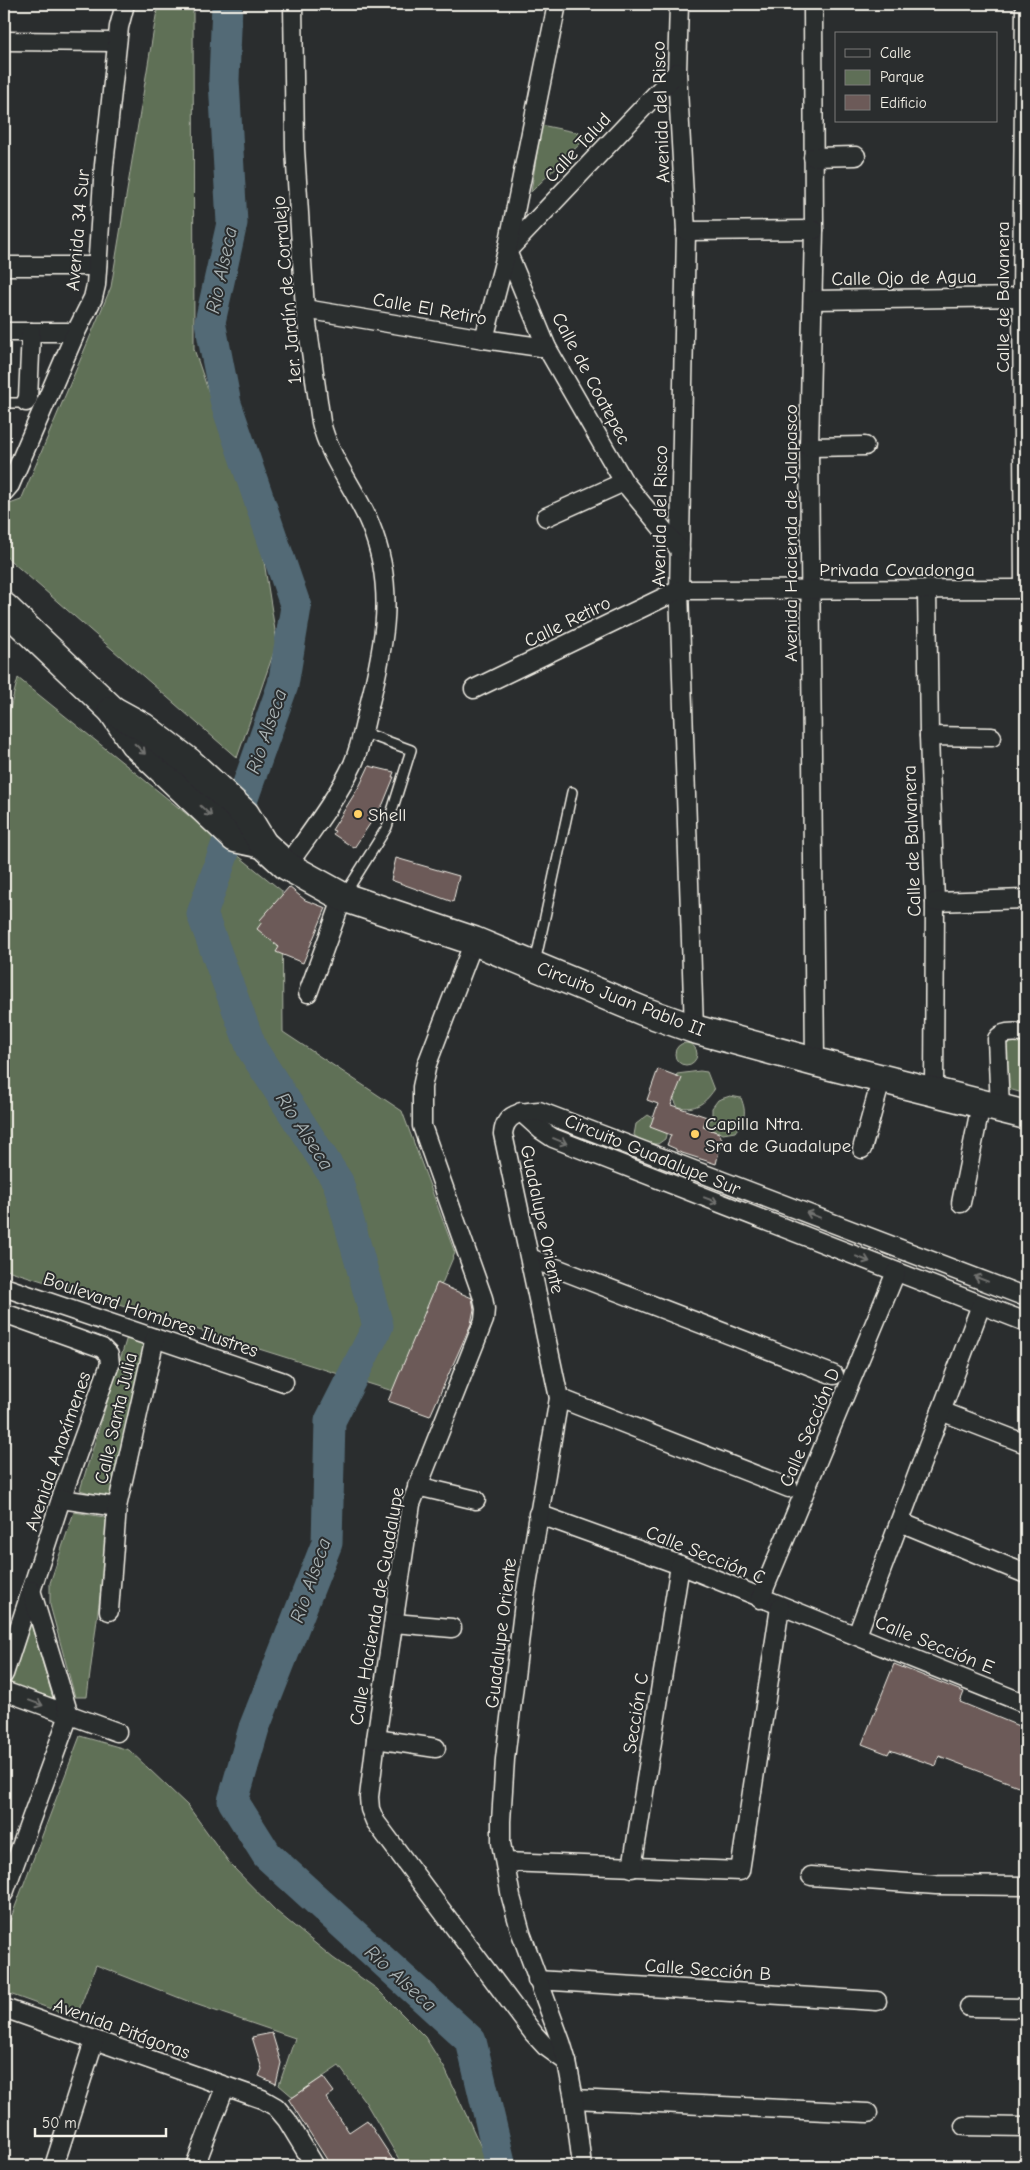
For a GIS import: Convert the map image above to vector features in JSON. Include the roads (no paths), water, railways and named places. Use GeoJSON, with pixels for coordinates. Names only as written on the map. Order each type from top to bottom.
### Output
{"type":"FeatureCollection","features":[{"type":"Feature","properties":{"kind":"main road","name":"Circuito Juan Pablo II"},"geometry":{"type":"LineString","coordinates":[[4,607],[112,710],[143,727],[183,773],[240,826],[287,866],[343,897],[474,941],[643,1011],[694,1029],[815,1062],[882,1077],[1026,1115]]}},
{"type":"Feature","properties":{"kind":"street","name":"Avenida 34 Sur"},"geometry":{"type":"LineString","coordinates":[[4,492],[10,485],[76,332],[93,298],[104,165],[118,35],[115,4]]}},
{"type":"Feature","properties":{"kind":"street"},"geometry":{"type":"LineString","coordinates":[[4,41],[118,35],[125,4]]}},
{"type":"Feature","properties":{"kind":"street","name":"1er. Jardín de Corralejo"},"geometry":{"type":"LineString","coordinates":[[287,866],[343,782],[354,762],[382,652],[386,621],[386,590],[380,554],[370,524],[323,431],[305,309],[295,150],[293,4]]}},
{"type":"Feature","properties":{"kind":"street"},"geometry":{"type":"LineString","coordinates":[[484,340],[508,250],[557,4]]}},
{"type":"Feature","properties":{"kind":"street","name":"Avenida del Risco"},"geometry":{"type":"LineString","coordinates":[[679,4],[677,72],[686,231],[679,590],[694,1029]]}},
{"type":"Feature","properties":{"kind":"street","name":"Avenida Hacienda de Jalapasco"},"geometry":{"type":"LineString","coordinates":[[813,4],[814,230],[809,447],[815,1062]]}},
{"type":"Feature","properties":{"kind":"street","name":"Calle de Balvanera"},"geometry":{"type":"LineString","coordinates":[[1024,4],[1025,589]]}},
{"type":"Feature","properties":{"kind":"street","name":"Calle Talud"},"geometry":{"type":"LineString","coordinates":[[508,250],[677,72]]}},
{"type":"Feature","properties":{"kind":"street"},"geometry":{"type":"LineString","coordinates":[[813,157],[856,156]]}},
{"type":"Feature","properties":{"kind":"street"},"geometry":{"type":"LineString","coordinates":[[686,231],[814,230]]}},
{"type":"Feature","properties":{"kind":"street","name":"Calle de Coatepec"},"geometry":{"type":"LineString","coordinates":[[508,250],[547,348],[624,482],[680,550]]}},
{"type":"Feature","properties":{"kind":"street"},"geometry":{"type":"LineString","coordinates":[[4,266],[97,266]]}},
{"type":"Feature","properties":{"kind":"street","name":"Calle Ojo de Agua"},"geometry":{"type":"LineString","coordinates":[[813,300],[1024,296]]}},
{"type":"Feature","properties":{"kind":"street","name":"Calle El Retiro"},"geometry":{"type":"LineString","coordinates":[[305,309],[484,340],[547,348]]}},
{"type":"Feature","properties":{"kind":"street"},"geometry":{"type":"LineString","coordinates":[[4,332],[76,332]]}},
{"type":"Feature","properties":{"kind":"street"},"geometry":{"type":"LineString","coordinates":[[26,402],[28,398],[31,332]]}},
{"type":"Feature","properties":{"kind":"street"},"geometry":{"type":"LineString","coordinates":[[809,447],[865,446]]}},
{"type":"Feature","properties":{"kind":"street"},"geometry":{"type":"LineString","coordinates":[[546,517],[624,482]]}},
{"type":"Feature","properties":{"kind":"street","name":"Privada Covadonga"},"geometry":{"type":"LineString","coordinates":[[679,590],[1025,589]]}},
{"type":"Feature","properties":{"kind":"street","name":"Calle Retiro"},"geometry":{"type":"LineString","coordinates":[[474,689],[679,590]]}},
{"type":"Feature","properties":{"kind":"street","name":"Calle de Balvanera"},"geometry":{"type":"LineString","coordinates":[[927,590],[929,736],[935,902],[934,1091]]}},
{"type":"Feature","properties":{"kind":"street"},"geometry":{"type":"LineString","coordinates":[[929,736],[992,737]]}},
{"type":"Feature","properties":{"kind":"street"},"geometry":{"type":"LineString","coordinates":[[308,993],[343,897]]}},
{"type":"Feature","properties":{"kind":"street"},"geometry":{"type":"LineString","coordinates":[[935,902],[1026,899]]}},
{"type":"Feature","properties":{"kind":"street","name":"Calle Hacienda de Guadalupe"},"geometry":{"type":"LineString","coordinates":[[474,941],[427,1064],[421,1108],[422,1126],[483,1298],[484,1314],[411,1504],[369,1797],[370,1809],[375,1821],[534,2034],[567,2062]]}},
{"type":"Feature","properties":{"kind":"street"},"geometry":{"type":"LineString","coordinates":[[961,1203],[991,1106],[997,1038],[1005,1033],[1026,1033]]}},
{"type":"Feature","properties":{"kind":"street"},"geometry":{"type":"LineString","coordinates":[[862,1149],[882,1077]]}},
{"type":"Feature","properties":{"kind":"street","name":"Circuito Guadalupe Sur"},"geometry":{"type":"LineString","coordinates":[[521,1112],[539,1111],[1026,1297]]}},
{"type":"Feature","properties":{"kind":"street","name":"Circuito Guadalupe Sur"},"geometry":{"type":"LineString","coordinates":[[521,1112],[553,1138],[1026,1322]]}},
{"type":"Feature","properties":{"kind":"street","name":"Guadalupe Oriente"},"geometry":{"type":"LineString","coordinates":[[521,1112],[513,1114],[508,1120],[503,1134],[559,1398],[524,1603],[500,1821],[505,1862],[521,1933],[567,2062],[574,2099],[582,2166]]}},
{"type":"Feature","properties":{"kind":"street"},"geometry":{"type":"LineString","coordinates":[[779,1226],[786,1205]]}},
{"type":"Feature","properties":{"kind":"street","name":"Calle Sección D"},"geometry":{"type":"LineString","coordinates":[[530,1258],[834,1375]]}},
{"type":"Feature","properties":{"kind":"street","name":"Calle Sección D"},"geometry":{"type":"LineString","coordinates":[[760,1599],[896,1272]]}},
{"type":"Feature","properties":{"kind":"street","name":"Boulevard Hombres Ilustres"},"geometry":{"type":"LineString","coordinates":[[4,1287],[284,1382]]}},
{"type":"Feature","properties":{"kind":"street","name":"Calle Sección E"},"geometry":{"type":"LineString","coordinates":[[981,1305],[857,1635],[1026,1704]]}},
{"type":"Feature","properties":{"kind":"street","name":"Avenida Anaxímenes"},"geometry":{"type":"LineString","coordinates":[[4,1313],[102,1348],[109,1355],[110,1364],[61,1499],[4,1669]]}},
{"type":"Feature","properties":{"kind":"street","name":"Calle Santa Julia"},"geometry":{"type":"LineString","coordinates":[[109,1611],[117,1507],[155,1338]]}},
{"type":"Feature","properties":{"kind":"street","name":"Calle Sección D"},"geometry":{"type":"LineString","coordinates":[[559,1398],[789,1488]]}},
{"type":"Feature","properties":{"kind":"street"},"geometry":{"type":"LineString","coordinates":[[941,1411],[1026,1444]]}},
{"type":"Feature","properties":{"kind":"street"},"geometry":{"type":"LineString","coordinates":[[417,1486],[476,1500]]}},
{"type":"Feature","properties":{"kind":"street","name":"Calle Santa Julia"},"geometry":{"type":"LineString","coordinates":[[61,1499],[117,1507]]}},
{"type":"Feature","properties":{"kind":"street","name":"Calle Sección C"},"geometry":{"type":"LineString","coordinates":[[538,1514],[680,1565],[780,1607],[857,1635]]}},
{"type":"Feature","properties":{"kind":"street"},"geometry":{"type":"LineString","coordinates":[[900,1522],[1026,1574]]}},
{"type":"Feature","properties":{"kind":"street","name":"Sección C"},"geometry":{"type":"LineString","coordinates":[[632,1868],[680,1565]]}},
{"type":"Feature","properties":{"kind":"street"},"geometry":{"type":"LineString","coordinates":[[4,1893],[69,1715],[31,1590]]}},
{"type":"Feature","properties":{"kind":"street"},"geometry":{"type":"LineString","coordinates":[[505,1862],[740,1871],[780,1607]]}},
{"type":"Feature","properties":{"kind":"street"},"geometry":{"type":"LineString","coordinates":[[394,1624],[452,1628]]}},
{"type":"Feature","properties":{"kind":"street"},"geometry":{"type":"LineString","coordinates":[[4,1691],[117,1732]]}},
{"type":"Feature","properties":{"kind":"street"},"geometry":{"type":"LineString","coordinates":[[376,1739],[436,1748]]}},
{"type":"Feature","properties":{"kind":"street"},"geometry":{"type":"LineString","coordinates":[[812,1876],[936,1884],[1026,1886]]}},
{"type":"Feature","properties":{"kind":"street","name":"Calle Sección B"},"geometry":{"type":"LineString","coordinates":[[537,1980],[878,2001]]}},
{"type":"Feature","properties":{"kind":"street"},"geometry":{"type":"LineString","coordinates":[[969,2007],[1026,2008]]}},
{"type":"Feature","properties":{"kind":"street","name":"Avenida Pitágoras"},"geometry":{"type":"LineString","coordinates":[[4,2008],[262,2099],[276,2107],[287,2120],[315,2166]]}},
{"type":"Feature","properties":{"kind":"street"},"geometry":{"type":"LineString","coordinates":[[54,2166],[94,2041]]}},
{"type":"Feature","properties":{"kind":"street"},"geometry":{"type":"LineString","coordinates":[[195,2166],[225,2087]]}},
{"type":"Feature","properties":{"kind":"street"},"geometry":{"type":"LineString","coordinates":[[574,2099],[868,2113]]}},
{"type":"Feature","properties":{"kind":"street"},"geometry":{"type":"LineString","coordinates":[[964,2126],[1026,2127]]}},
{"type":"Feature","properties":{"kind":"lane"},"geometry":{"type":"LineString","coordinates":[[4,402],[26,402]]}},
{"type":"Feature","properties":{"kind":"lane"},"geometry":{"type":"LineString","coordinates":[[343,897],[387,827],[412,750],[362,732]]}},
{"type":"Feature","properties":{"kind":"lane"},"geometry":{"type":"LineString","coordinates":[[535,965],[572,792]]}},
{"type":"Feature","properties":{"kind":"waterway","name":"Rio Alseca"},"geometry":{"type":"LineString","coordinates":[[227,4],[224,80],[232,223],[210,322],[226,404],[296,607],[283,685],[202,914],[252,1049],[338,1182],[378,1326],[330,1421],[327,1543],[254,1728],[233,1801],[267,1855],[471,2041],[501,2166]]}},
{"type":"Feature","properties":{"kind":"place","name":"Shell"},"geometry":{"type":"Point","coordinates":[358,814]}},
{"type":"Feature","properties":{"kind":"place","name":"Capilla Ntra. Sra de Guadalupe"},"geometry":{"type":"Point","coordinates":[695,1134]}}]}
